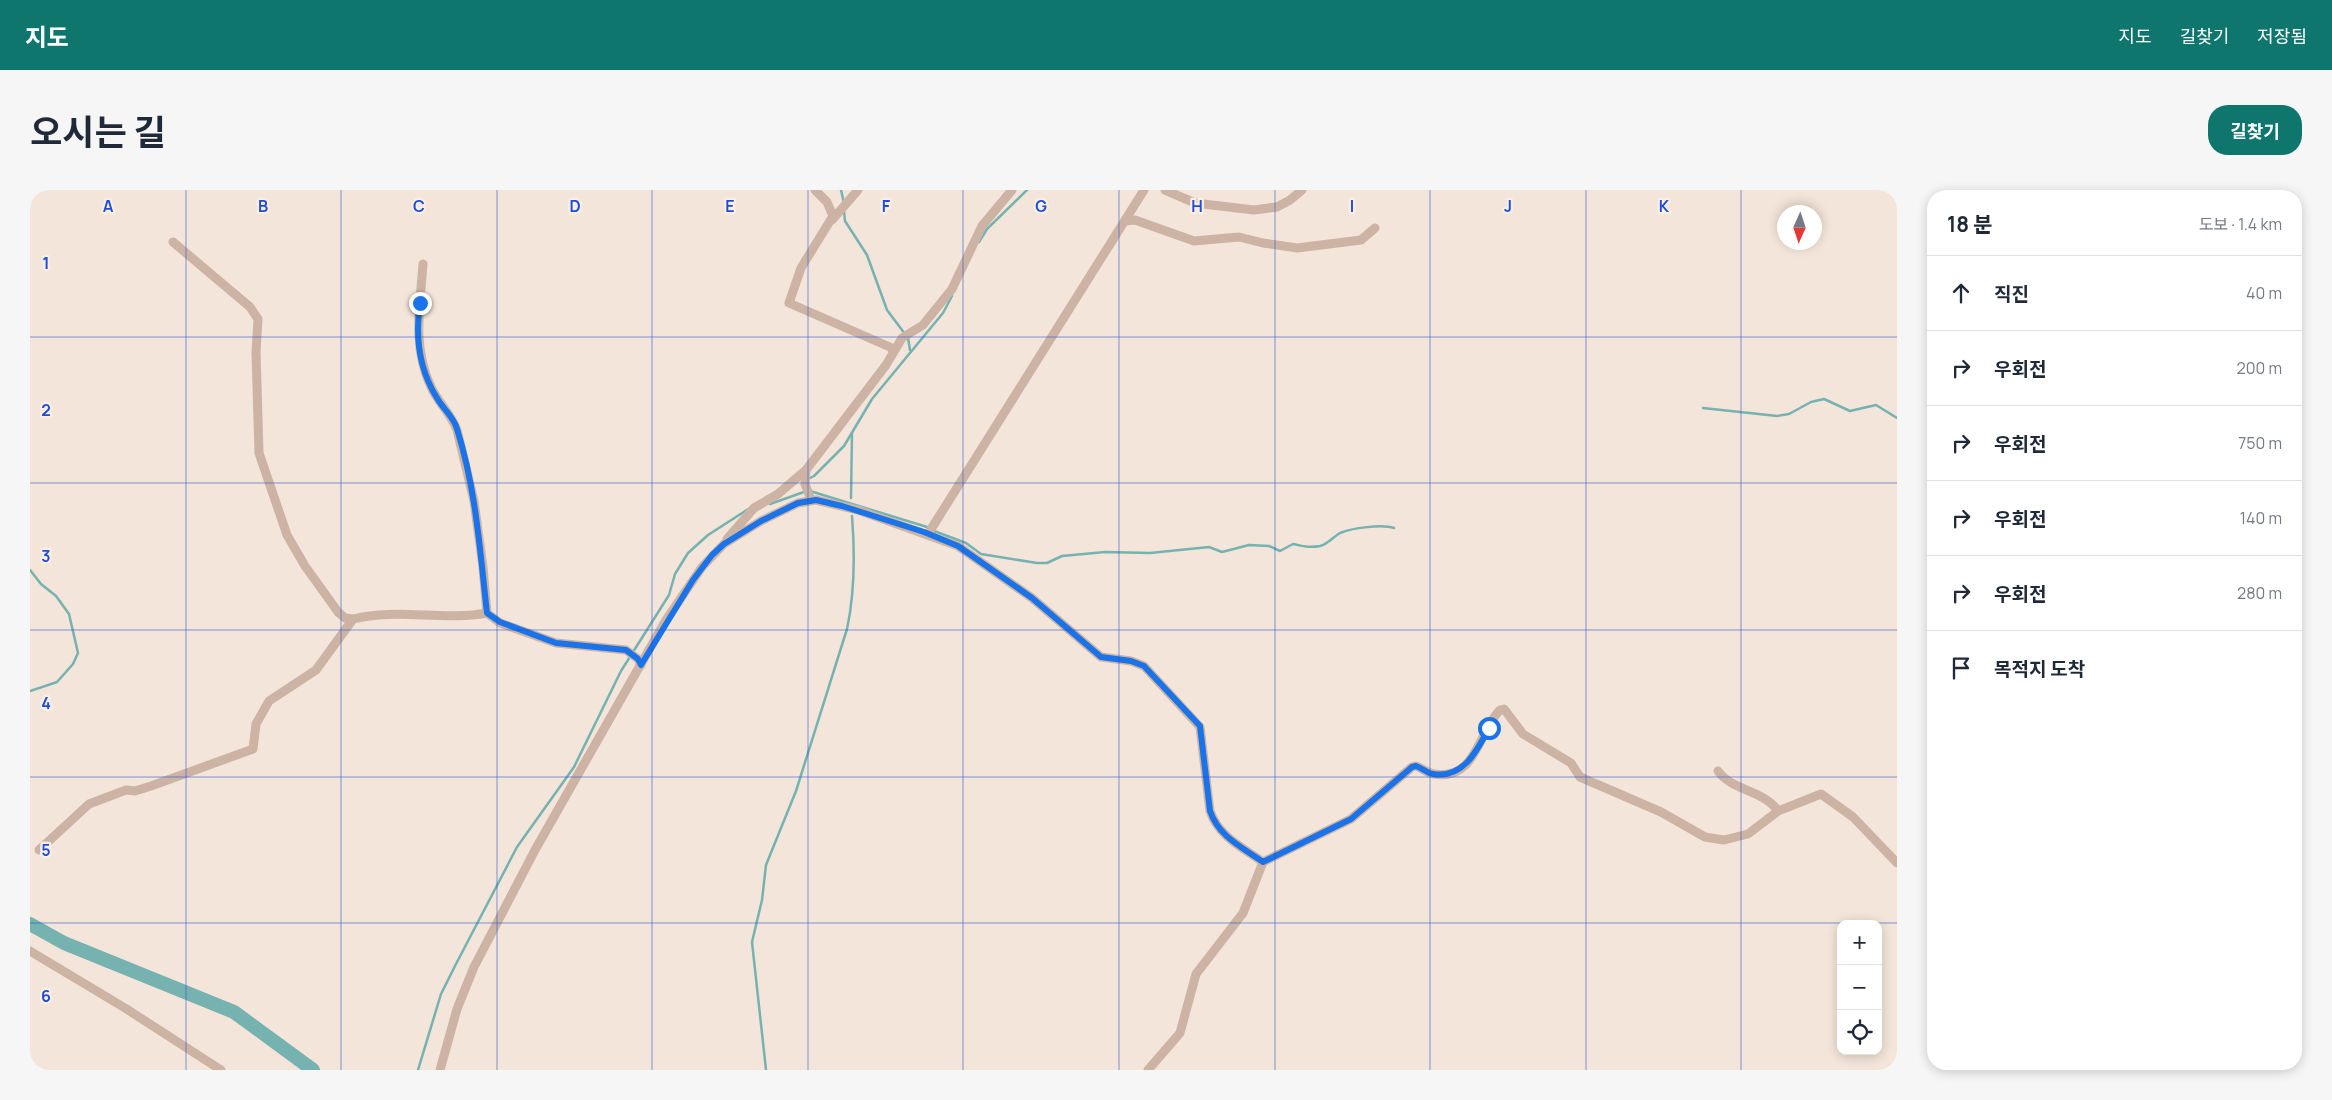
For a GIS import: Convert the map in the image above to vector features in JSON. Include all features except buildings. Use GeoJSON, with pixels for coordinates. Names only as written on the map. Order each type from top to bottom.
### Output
{"type":"FeatureCollection","features":[{"type":"Feature","properties":{"kind":"street"},"geometry":{"type":"LineString","coordinates":[[815,190],[832,210],[832,220]]}},
{"type":"Feature","properties":{"kind":"street"},"geometry":{"type":"LineString","coordinates":[[858,190],[832,220],[801,268],[789,303],[892,348],[893,352]]}},
{"type":"Feature","properties":{"kind":"street"},"geometry":{"type":"LineString","coordinates":[[440,1070],[457,1009],[474,967],[535,850],[666,620],[697,574],[754,508],[778,494],[806,470],[886,365],[902,338],[923,325],[952,289],[982,226],[1012,190]]}},
{"type":"Feature","properties":{"kind":"street"},"geometry":{"type":"LineString","coordinates":[[928,534],[1144,190]]}},
{"type":"Feature","properties":{"kind":"street"},"geometry":{"type":"LineString","coordinates":[[1165,190],[1195,203],[1254,210],[1277,207],[1302,190]]}},
{"type":"Feature","properties":{"kind":"street"},"geometry":{"type":"LineString","coordinates":[[1125,221],[1135,220],[1194,241],[1239,238],[1297,248],[1310,248],[1338,242],[1354,242],[1366,238],[1375,228]]}},
{"type":"Feature","properties":{"kind":"street"},"geometry":{"type":"LineString","coordinates":[[173,242],[250,307],[258,320],[259,453],[274,502],[287,535],[305,566],[338,612],[345,618],[353,619],[380,616],[450,616],[487,613],[500,622],[556,643],[626,650],[638,659],[641,665]]}},
{"type":"Feature","properties":{"kind":"street"},"geometry":{"type":"LineString","coordinates":[[423,264],[418,342],[431,388],[454,421],[457,430],[477,519],[487,613]]}},
{"type":"Feature","properties":{"kind":"street"},"geometry":{"type":"LineString","coordinates":[[806,470],[805,484],[811,500]]}},
{"type":"Feature","properties":{"kind":"street"},"geometry":{"type":"LineString","coordinates":[[724,544],[778,512],[811,500],[858,510],[958,546],[997,571],[1054,614],[1101,657],[1131,661],[1144,666],[1200,726],[1210,811],[1219,831],[1263,862]]}},
{"type":"Feature","properties":{"kind":"street"},"geometry":{"type":"LineString","coordinates":[[39,850],[89,804],[126,790],[135,791],[151,786],[253,749],[256,724],[269,701],[316,670],[353,619]]}},
{"type":"Feature","properties":{"kind":"street"},"geometry":{"type":"LineString","coordinates":[[1148,1070],[1180,1033],[1196,974],[1243,912],[1263,862],[1351,819],[1412,767],[1416,766],[1428,773],[1438,774],[1450,774],[1460,770],[1476,751],[1497,712],[1504,709],[1523,734],[1571,763],[1580,776],[1661,812],[1705,837],[1724,840],[1748,834],[1778,811],[1816,795],[1826,796],[1853,817],[1897,864]]}},
{"type":"Feature","properties":{"kind":"street"},"geometry":{"type":"LineString","coordinates":[[1718,771],[1728,781],[1763,798],[1778,811]]}},
{"type":"Feature","properties":{"kind":"street"},"geometry":{"type":"LineString","coordinates":[[30,951],[125,1008],[221,1070]]}},
{"type":"Feature","properties":{"kind":"waterway"},"geometry":{"type":"LineString","coordinates":[[841,190],[844,203]]}},
{"type":"Feature","properties":{"kind":"waterway"},"geometry":{"type":"LineString","coordinates":[[979,242],[987,229],[1027,190]]}},
{"type":"Feature","properties":{"kind":"waterway"},"geometry":{"type":"LineString","coordinates":[[844,211],[845,221],[867,255],[887,310],[908,338],[910,350]]}},
{"type":"Feature","properties":{"kind":"waterway"},"geometry":{"type":"LineString","coordinates":[[808,479],[814,476],[844,446],[872,399],[943,313],[952,296]]}},
{"type":"Feature","properties":{"kind":"waterway"},"geometry":{"type":"LineString","coordinates":[[1703,408],[1777,416],[1789,414],[1811,402],[1824,399],[1850,411],[1876,405],[1897,418]]}},
{"type":"Feature","properties":{"kind":"waterway"},"geometry":{"type":"LineString","coordinates":[[851,498],[852,433]]}},
{"type":"Feature","properties":{"kind":"waterway"},"geometry":{"type":"LineString","coordinates":[[810,491],[927,527]]}},
{"type":"Feature","properties":{"kind":"waterway"},"geometry":{"type":"LineString","coordinates":[[770,504],[804,492]]}},
{"type":"Feature","properties":{"kind":"waterway"},"geometry":{"type":"LineString","coordinates":[[418,1070],[441,994],[456,964],[517,847],[574,767],[621,671],[669,595],[675,574],[688,553],[708,535],[750,508]]}},
{"type":"Feature","properties":{"kind":"waterway"},"geometry":{"type":"LineString","coordinates":[[766,1070],[752,942],[762,900],[766,865],[796,791],[847,629],[854,573],[852,516]]}},
{"type":"Feature","properties":{"kind":"waterway"},"geometry":{"type":"LineString","coordinates":[[934,531],[966,543],[981,554],[1047,563],[1062,556],[1105,552],[1150,553],[1209,547],[1222,552],[1249,545],[1269,546],[1280,551],[1293,544],[1309,547],[1320,546],[1326,544],[1340,533],[1352,530],[1367,527],[1394,528]]}},
{"type":"Feature","properties":{"kind":"waterway"},"geometry":{"type":"LineString","coordinates":[[30,570],[41,584],[56,596],[69,614],[78,653],[73,664],[57,682],[30,691]]}},
{"type":"Feature","properties":{"kind":"waterway"},"geometry":{"type":"LineString","coordinates":[[30,924],[64,943],[234,1012],[313,1070]]}},
{"type":"Feature","properties":{"kind":"route"},"geometry":{"type":"LineString","coordinates":[[420,303],[418,342],[426,376],[438,400],[454,421],[474,501],[484,567],[487,613],[500,622],[534,636],[556,643],[581,647],[626,650],[638,659],[641,665],[666,620],[712,555],[724,544],[761,521],[803,501],[816,500],[858,510],[924,532],[958,546],[997,571],[1054,614],[1101,657],[1131,661],[1144,666],[1200,726],[1210,811],[1219,831],[1263,862],[1351,819],[1412,767],[1416,766],[1432,774],[1450,774],[1460,770],[1476,751],[1489,728]]}}]}
